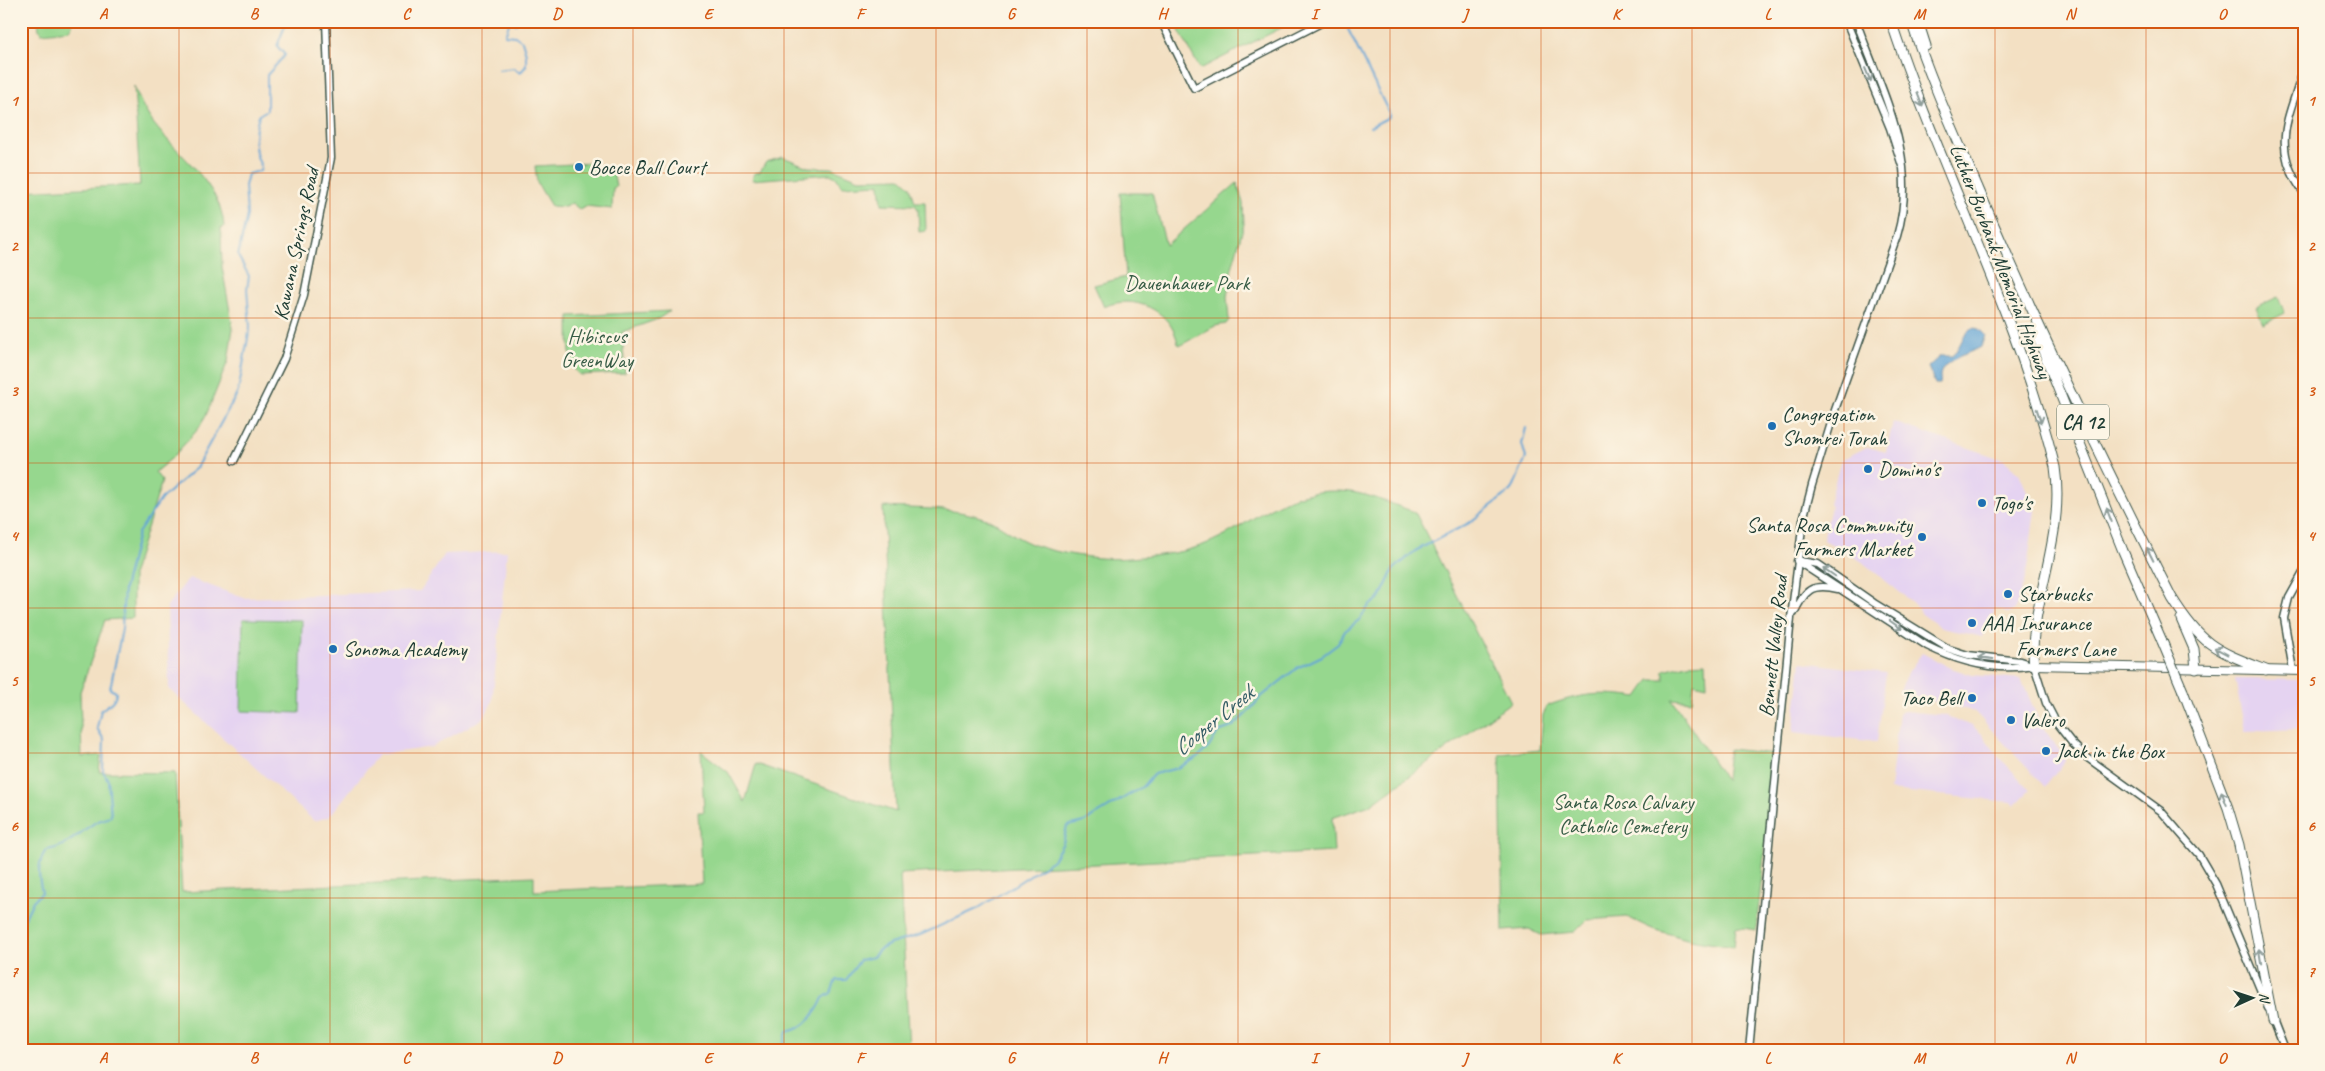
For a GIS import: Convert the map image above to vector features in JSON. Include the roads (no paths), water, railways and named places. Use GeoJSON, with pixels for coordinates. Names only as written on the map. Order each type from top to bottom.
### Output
{"type":"FeatureCollection","features":[{"type":"Feature","properties":{"kind":"highway"},"geometry":{"type":"LineString","coordinates":[[1886,21],[1911,77]]}},
{"type":"Feature","properties":{"kind":"highway","name":"Luther Burbank Memorial Highway"},"geometry":{"type":"LineString","coordinates":[[1891,21],[1911,77],[2005,310],[2055,467],[2057,512],[2035,626],[2034,665]]}},
{"type":"Feature","properties":{"kind":"highway","name":"Luther Burbank Memorial Highway"},"geometry":{"type":"LineString","coordinates":[[1911,21],[1944,111],[2001,242]]}},
{"type":"Feature","properties":{"kind":"highway"},"geometry":{"type":"LineString","coordinates":[[1918,21],[1967,162]]}},
{"type":"Feature","properties":{"kind":"highway"},"geometry":{"type":"LineString","coordinates":[[2001,242],[2123,551],[2183,691],[2228,808],[2239,845],[2273,1021]]}},
{"type":"Feature","properties":{"kind":"highway","name":"CA 12"},"geometry":{"type":"LineString","coordinates":[[2001,242],[2076,408],[2172,598],[2188,624],[2208,644],[2226,654],[2266,670]]}},
{"type":"Feature","properties":{"kind":"highway"},"geometry":{"type":"LineString","coordinates":[[2172,598],[2193,646],[2196,669]]}},
{"type":"Feature","properties":{"kind":"main road","name":"Farmers Lane"},"geometry":{"type":"LineString","coordinates":[[2034,665],[2304,671]]}},
{"type":"Feature","properties":{"kind":"street","name":"Kawana Springs Road"},"geometry":{"type":"LineString","coordinates":[[234,462],[284,359],[304,295],[331,158],[326,21]]}},
{"type":"Feature","properties":{"kind":"street"},"geometry":{"type":"LineString","coordinates":[[1161,21],[1194,88],[1325,21]]}},
{"type":"Feature","properties":{"kind":"street","name":"Bennett Valley Road"},"geometry":{"type":"LineString","coordinates":[[1846,21],[1890,128],[1903,170]]}},
{"type":"Feature","properties":{"kind":"street"},"geometry":{"type":"LineString","coordinates":[[1849,30],[1858,22]]}},
{"type":"Feature","properties":{"kind":"street","name":"Bennett Valley Road"},"geometry":{"type":"LineString","coordinates":[[1749,1050],[1791,618],[1803,520],[1837,405],[1901,221],[1904,201],[1903,155],[1892,115],[1858,22]]}},
{"type":"Feature","properties":{"kind":"street"},"geometry":{"type":"LineString","coordinates":[[2304,67],[2288,114],[2284,147],[2293,177],[2304,193]]}},
{"type":"Feature","properties":{"kind":"street"},"geometry":{"type":"LineString","coordinates":[[1798,561],[1818,564],[1874,603],[1949,649],[1968,655],[2020,661],[2034,665],[2046,703],[2072,744],[2085,756],[2161,811],[2200,855],[2216,884],[2285,1050]]}},
{"type":"Feature","properties":{"kind":"street","name":"Farmers Lane"},"geometry":{"type":"LineString","coordinates":[[1798,561],[1927,646],[1945,654],[1987,666],[2020,667],[2034,665]]}},
{"type":"Feature","properties":{"kind":"street"},"geometry":{"type":"LineString","coordinates":[[2293,670],[2284,618],[2289,598],[2304,571]]}},
{"type":"Feature","properties":{"kind":"street"},"geometry":{"type":"LineString","coordinates":[[1791,618],[1803,595],[1812,588],[1826,586],[1843,590]]}},
{"type":"Feature","properties":{"kind":"water"},"geometry":{"type":"Polygon","coordinates":[[[1974,328],[1979,329],[1985,335],[1981,347],[1946,365],[1940,376],[1940,384],[1935,384],[1928,367],[1940,356],[1952,356],[1967,333],[1974,328]]]}},
{"type":"Feature","properties":{"kind":"waterway"},"geometry":{"type":"LineString","coordinates":[[21,926],[33,901],[42,892],[39,870],[46,850],[65,844],[95,823],[111,816],[108,780],[103,771],[104,740],[97,728],[101,710],[116,695],[116,692],[110,689],[122,629],[124,589],[138,533],[162,498],[196,468],[238,392],[250,327],[247,289],[249,276],[238,256],[247,215],[245,186],[248,174],[260,171],[261,166],[255,147],[256,128],[259,115],[267,110],[267,75],[285,55],[277,46],[287,21]]}},
{"type":"Feature","properties":{"kind":"waterway"},"geometry":{"type":"LineString","coordinates":[[498,70],[514,68],[520,73],[526,66],[526,54],[522,41],[515,36],[505,35],[510,21]]}},
{"type":"Feature","properties":{"kind":"waterway"},"geometry":{"type":"LineString","coordinates":[[511,21],[516,24],[516,21]]}},
{"type":"Feature","properties":{"kind":"waterway"},"geometry":{"type":"LineString","coordinates":[[1344,21],[1389,113],[1389,117],[1370,127]]}},
{"type":"Feature","properties":{"kind":"waterway","name":"Cooper Creek"},"geometry":{"type":"LineString","coordinates":[[782,1050],[787,1032],[804,1024],[817,1009],[823,998],[831,993],[836,980],[846,980],[860,960],[873,957],[879,950],[890,944],[920,935],[977,909],[1053,860],[1063,843],[1067,826],[1084,822],[1142,787],[1154,774],[1178,768],[1198,757],[1209,747],[1218,732],[1232,727],[1261,697],[1297,668],[1322,656],[1338,644],[1345,631],[1359,620],[1369,606],[1380,598],[1393,570],[1415,551],[1469,523],[1512,490],[1526,458],[1522,444],[1526,428]]}},
{"type":"Feature","properties":{"kind":"place","name":"Bocce Ball Court"},"geometry":{"type":"Point","coordinates":[579,167]}},
{"type":"Feature","properties":{"kind":"place","name":"Congregation Shomrei Torah"},"geometry":{"type":"Point","coordinates":[1772,426]}},
{"type":"Feature","properties":{"kind":"place","name":"Domino's"},"geometry":{"type":"Point","coordinates":[1868,469]}},
{"type":"Feature","properties":{"kind":"place","name":"Togo's"},"geometry":{"type":"Point","coordinates":[1982,503]}},
{"type":"Feature","properties":{"kind":"place","name":"Santa Rosa Community Farmers Market"},"geometry":{"type":"Point","coordinates":[1922,537]}},
{"type":"Feature","properties":{"kind":"place","name":"Starbucks"},"geometry":{"type":"Point","coordinates":[2008,594]}},
{"type":"Feature","properties":{"kind":"place","name":"AAA Insurance"},"geometry":{"type":"Point","coordinates":[1972,623]}},
{"type":"Feature","properties":{"kind":"place","name":"Sonoma Academy"},"geometry":{"type":"Point","coordinates":[333,649]}},
{"type":"Feature","properties":{"kind":"place","name":"Taco Bell"},"geometry":{"type":"Point","coordinates":[1972,698]}},
{"type":"Feature","properties":{"kind":"place","name":"Valero"},"geometry":{"type":"Point","coordinates":[2011,720]}},
{"type":"Feature","properties":{"kind":"place","name":"Jack in the Box"},"geometry":{"type":"Point","coordinates":[2046,751]}},
{"type":"Feature","properties":{"kind":"park label","name":"Dauenhauer Park"},"geometry":{"type":"Point","coordinates":[1187,283]}},
{"type":"Feature","properties":{"kind":"park label","name":"Hibiscus GreenWay"},"geometry":{"type":"Point","coordinates":[597,348]}},
{"type":"Feature","properties":{"kind":"park label","name":"Santa Rosa Calvary Catholic Cemetery"},"geometry":{"type":"Point","coordinates":[1623,814]}}]}
